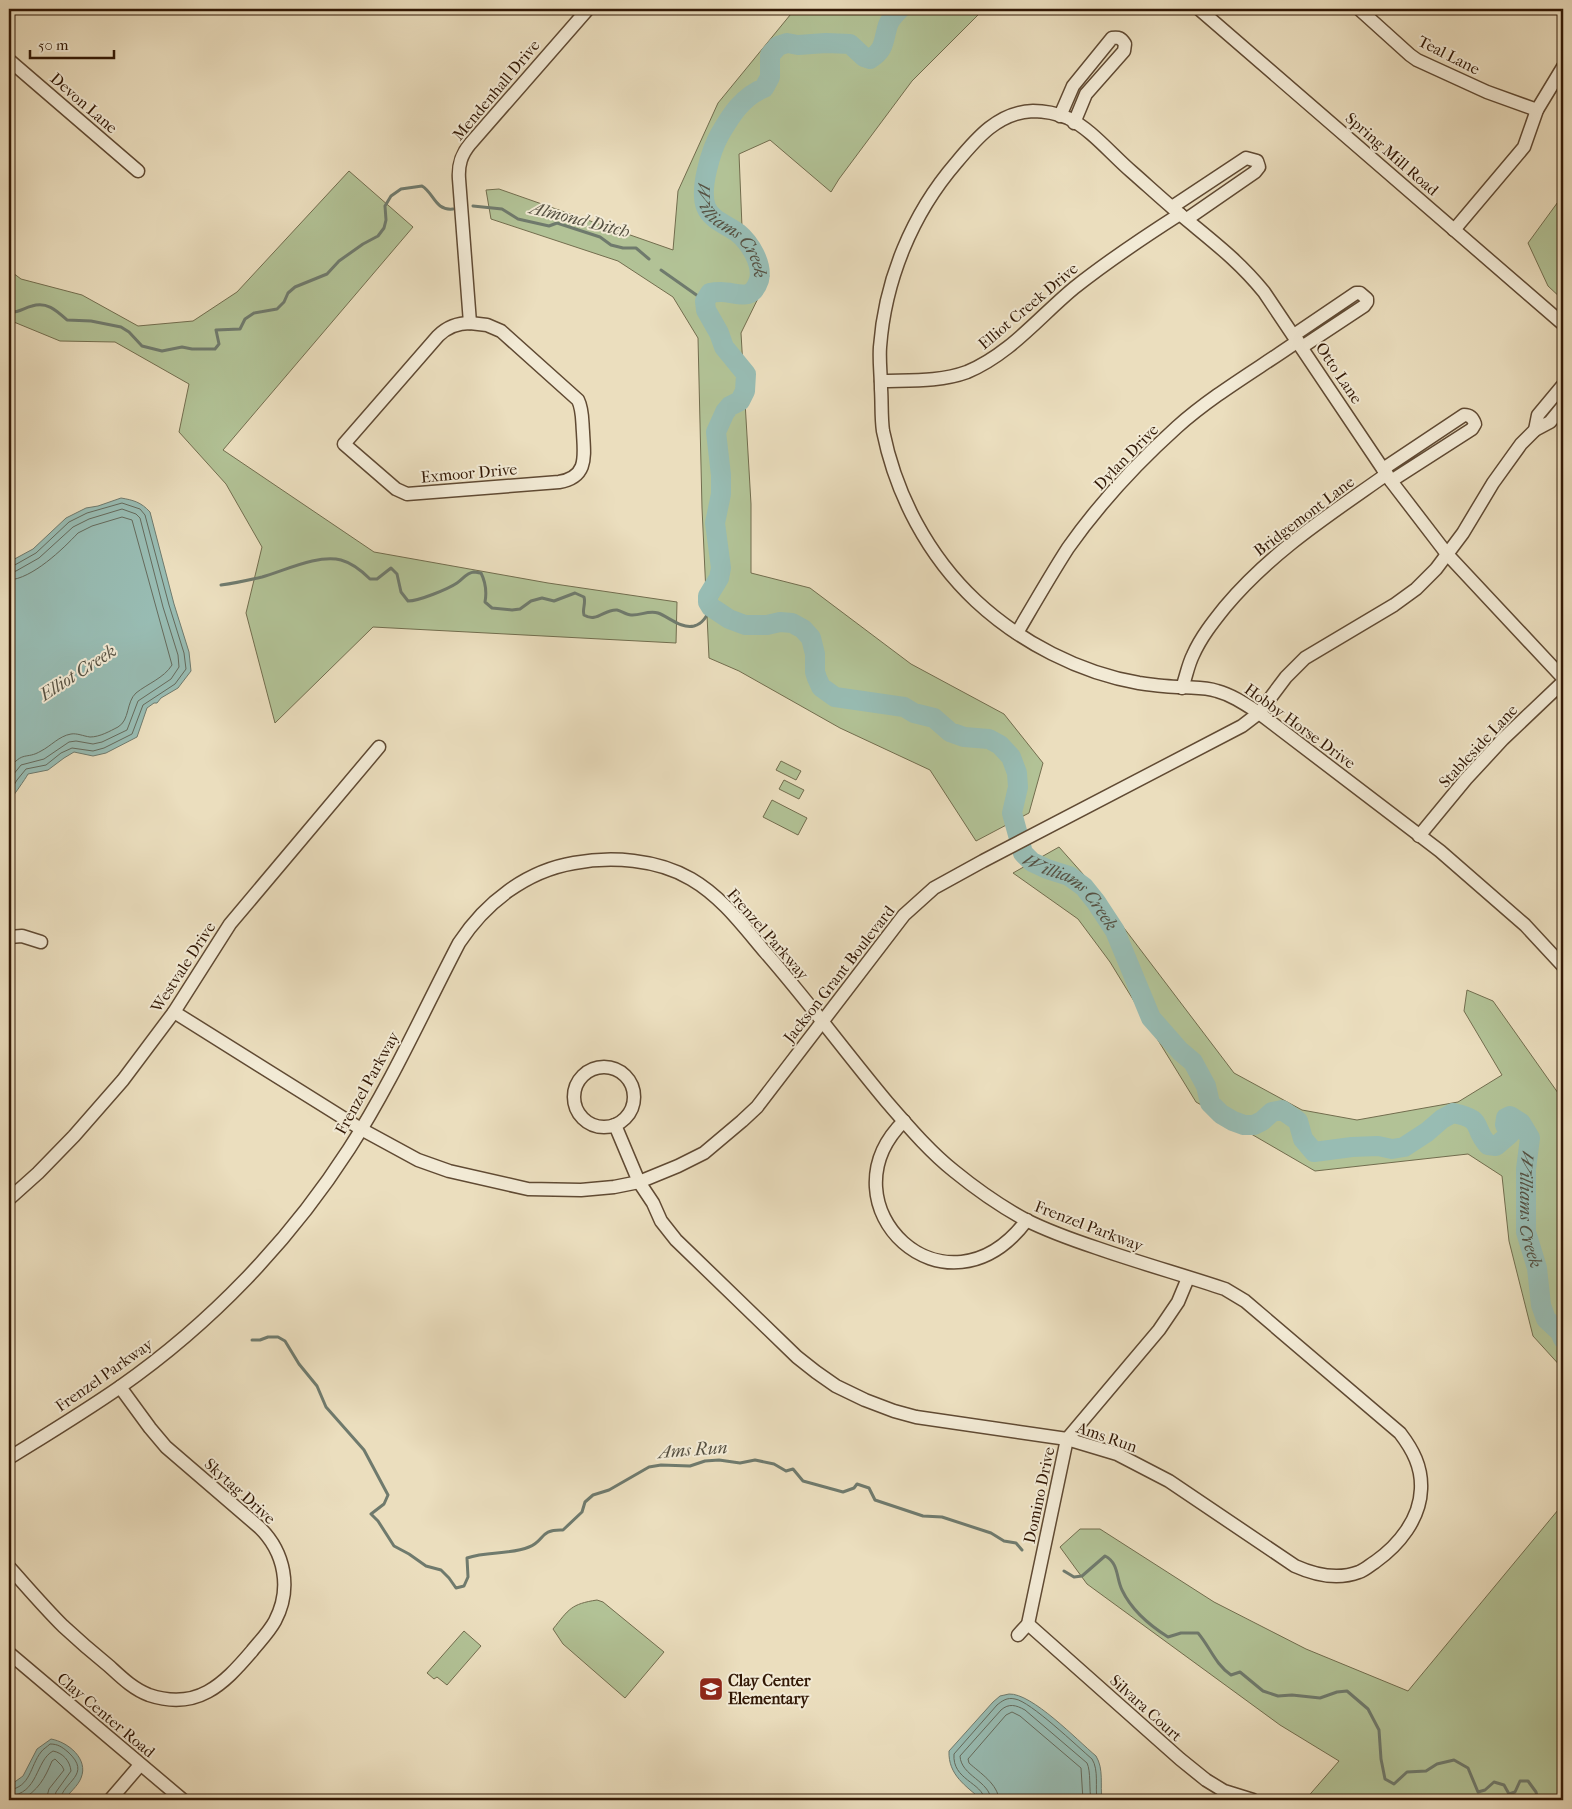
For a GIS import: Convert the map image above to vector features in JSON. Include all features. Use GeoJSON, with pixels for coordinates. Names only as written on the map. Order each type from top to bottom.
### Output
{"type":"FeatureCollection","features":[{"type":"Feature","properties":{"kind":"street","name":"Mendenhall Drive"},"geometry":{"type":"LineString","coordinates":[[470,323],[458,172],[462,158],[470,144],[588,9]]}},
{"type":"Feature","properties":{"kind":"street","name":"Spring Mill Road"},"geometry":{"type":"LineString","coordinates":[[1199,9],[1563,324]]}},
{"type":"Feature","properties":{"kind":"street","name":"Teal Lane"},"geometry":{"type":"LineString","coordinates":[[1359,9],[1417,60],[1487,92],[1538,110]]}},
{"type":"Feature","properties":{"kind":"street"},"geometry":{"type":"LineString","coordinates":[[1060,116],[1073,86],[1090,63],[1112,38],[1118,37],[1122,39],[1126,44],[1124,51],[1086,94],[1074,123]]}},
{"type":"Feature","properties":{"kind":"street","name":"Devon Lane"},"geometry":{"type":"LineString","coordinates":[[9,60],[138,171]]}},
{"type":"Feature","properties":{"kind":"street"},"geometry":{"type":"LineString","coordinates":[[1454,230],[1524,147],[1538,110],[1563,67]]}},
{"type":"Feature","properties":{"kind":"street","name":"Hobby Horse Drive"},"geometry":{"type":"LineString","coordinates":[[1060,116],[1033,112],[1019,113],[991,126],[979,136],[939,184],[918,218],[896,266],[882,331],[880,355],[882,428],[891,463],[904,499],[916,523],[941,561],[962,586],[989,612],[1017,633],[1055,654],[1093,671],[1140,683],[1214,690],[1233,697],[1258,713],[1494,896],[1525,925],[1563,966]]}},
{"type":"Feature","properties":{"kind":"street","name":"Otto Lane"},"geometry":{"type":"LineString","coordinates":[[1060,116],[1068,119],[1091,135],[1249,273],[1298,341],[1387,474],[1447,554],[1563,680]]}},
{"type":"Feature","properties":{"kind":"street","name":"Elliot Creek Drive"},"geometry":{"type":"LineString","coordinates":[[881,381],[941,379],[966,372],[992,360],[1104,264],[1179,213],[1246,158],[1256,161],[1259,167],[1255,172],[1179,213]]}},
{"type":"Feature","properties":{"kind":"street","name":"Dylan Drive"},"geometry":{"type":"LineString","coordinates":[[1017,633],[1069,547],[1115,489],[1150,452],[1178,426],[1206,404],[1298,341],[1356,293],[1360,293],[1367,299],[1364,306],[1298,341]]}},
{"type":"Feature","properties":{"kind":"street","name":"Exmoor Drive"},"geometry":{"type":"LineString","coordinates":[[470,323],[487,325],[501,331],[578,400],[582,408],[585,459],[581,470],[573,477],[559,482],[407,494],[396,489],[344,444],[438,336],[454,325],[470,323]]}},
{"type":"Feature","properties":{"kind":"street","name":"Jackson Grant Boulevard"},"geometry":{"type":"LineString","coordinates":[[1534,430],[1538,415],[1563,385]]}},
{"type":"Feature","properties":{"kind":"street","name":"Jackson Grant Boulevard"},"geometry":{"type":"LineString","coordinates":[[174,1012],[361,1130],[418,1160],[449,1171],[528,1189],[581,1190],[614,1187],[639,1182],[678,1166],[704,1153],[719,1142],[757,1107],[904,915],[934,888],[982,861],[1242,726],[1258,713],[1286,677],[1306,658],[1386,610],[1416,589],[1436,569],[1463,533],[1493,483],[1521,444],[1534,430],[1550,422],[1563,406]]}},
{"type":"Feature","properties":{"kind":"street","name":"Bridgemont Lane"},"geometry":{"type":"LineString","coordinates":[[1182,688],[1193,655],[1204,635],[1235,596],[1277,554],[1316,523],[1387,474],[1464,415],[1469,415],[1474,419],[1475,424],[1472,429],[1387,474]]}},
{"type":"Feature","properties":{"kind":"street","name":"Stableside Lane"},"geometry":{"type":"LineString","coordinates":[[1419,836],[1466,779],[1563,680]]}},
{"type":"Feature","properties":{"kind":"street","name":"Westvale Drive"},"geometry":{"type":"LineString","coordinates":[[9,1199],[48,1163],[100,1108],[174,1012],[230,924],[379,748]]}},
{"type":"Feature","properties":{"kind":"street","name":"Frenzel Parkway"},"geometry":{"type":"LineString","coordinates":[[9,1458],[120,1386],[180,1340],[252,1272],[290,1230],[314,1199],[361,1130],[470,925],[499,898],[537,873],[569,863],[603,860],[645,863],[676,872],[704,888],[722,903],[779,968],[904,1121],[936,1156],[980,1191],[1027,1220],[1068,1238],[1226,1289],[1245,1301],[1400,1433],[1417,1460],[1421,1476],[1420,1502],[1405,1533]]}},
{"type":"Feature","properties":{"kind":"street"},"geometry":{"type":"LineString","coordinates":[[9,937],[22,936],[41,942]]}},
{"type":"Feature","properties":{"kind":"street"},"geometry":{"type":"LineString","coordinates":[[602,1066],[612,1067],[620,1071],[632,1086],[633,1104],[623,1120],[615,1125],[604,1128],[594,1126],[585,1121],[578,1113],[574,1104],[573,1093],[576,1083],[583,1074],[592,1069],[602,1066]]}},
{"type":"Feature","properties":{"kind":"street"},"geometry":{"type":"LineString","coordinates":[[904,1121],[887,1140],[877,1168],[876,1182],[881,1211],[897,1237],[908,1248],[935,1260],[961,1263],[971,1261],[998,1250],[1018,1233],[1027,1220]]}},
{"type":"Feature","properties":{"kind":"street","name":"Ams Run"},"geometry":{"type":"LineString","coordinates":[[615,1125],[639,1182],[661,1221],[688,1253],[797,1357],[836,1386],[880,1406],[916,1417],[1067,1439],[1117,1454],[1170,1481],[1305,1571],[1328,1576],[1360,1572],[1384,1556],[1405,1533]]}},
{"type":"Feature","properties":{"kind":"street","name":"Domino Drive"},"geometry":{"type":"LineString","coordinates":[[1028,1624],[1067,1439],[1159,1330],[1178,1302],[1188,1278]]}},
{"type":"Feature","properties":{"kind":"street","name":"Skytag Drive"},"geometry":{"type":"LineString","coordinates":[[9,1567],[83,1644],[133,1687],[155,1697],[185,1699],[203,1694],[218,1686],[236,1669],[275,1622],[282,1605],[285,1586],[282,1563],[269,1539],[259,1528],[166,1447],[120,1386]]}},
{"type":"Feature","properties":{"kind":"street"},"geometry":{"type":"LineString","coordinates":[[1018,1635],[1028,1624]]}},
{"type":"Feature","properties":{"kind":"street","name":"Silvara Court"},"geometry":{"type":"LineString","coordinates":[[1028,1624],[1206,1780],[1224,1791],[1253,1800]]}},
{"type":"Feature","properties":{"kind":"street","name":"Clay Center Road"},"geometry":{"type":"LineString","coordinates":[[9,1653],[183,1800]]}},
{"type":"Feature","properties":{"kind":"street"},"geometry":{"type":"LineString","coordinates":[[110,1800],[140,1765]]}},
{"type":"Feature","properties":{"kind":"green space"},"geometry":{"type":"Polygon","coordinates":[[[795,9],[984,9],[912,81],[831,192],[770,140],[739,154],[742,227],[769,276],[741,333],[751,504],[751,573],[810,588],[911,664],[1004,714],[1043,763],[1029,813],[976,841],[930,770],[840,728],[739,671],[709,658],[702,508],[698,338],[673,297],[618,261],[491,219],[486,190],[499,189],[673,250],[678,191],[718,103],[795,9]]]}},
{"type":"Feature","properties":{"kind":"green space"},"geometry":{"type":"Polygon","coordinates":[[[349,171],[413,227],[223,450],[374,552],[548,583],[677,602],[676,643],[373,627],[275,723],[246,613],[262,547],[226,484],[179,432],[189,384],[115,342],[60,341],[9,320],[9,270],[21,279],[82,295],[138,326],[193,321],[237,292],[349,171]]]}},
{"type":"Feature","properties":{"kind":"green space"},"geometry":{"type":"Polygon","coordinates":[[[1563,195],[1563,300],[1548,286],[1528,243],[1563,195]]]}},
{"type":"Feature","properties":{"kind":"green space"},"geometry":{"type":"Polygon","coordinates":[[[781,761],[801,771],[796,780],[776,770],[781,761]]]}},
{"type":"Feature","properties":{"kind":"green space"},"geometry":{"type":"Polygon","coordinates":[[[784,780],[804,790],[799,799],[779,789],[784,780]]]}},
{"type":"Feature","properties":{"kind":"green space"},"geometry":{"type":"Polygon","coordinates":[[[772,800],[807,818],[798,835],[763,817],[772,800]]]}},
{"type":"Feature","properties":{"kind":"green space"},"geometry":{"type":"Polygon","coordinates":[[[1059,847],[1083,874],[1234,1073],[1302,1110],[1357,1120],[1458,1102],[1502,1075],[1464,1011],[1467,990],[1493,1001],[1563,1100],[1563,1369],[1533,1336],[1509,1241],[1502,1176],[1468,1154],[1315,1171],[1196,1102],[1110,962],[1078,919],[1013,873],[1059,847]]]}},
{"type":"Feature","properties":{"kind":"green space"},"geometry":{"type":"Polygon","coordinates":[[[1563,1504],[1563,1800],[1305,1800],[1339,1761],[1280,1725],[1087,1584],[1060,1547],[1080,1529],[1100,1529],[1214,1602],[1306,1649],[1408,1691],[1563,1504]]]}},
{"type":"Feature","properties":{"kind":"green space"},"geometry":{"type":"Polygon","coordinates":[[[597,1600],[603,1602],[664,1652],[625,1698],[563,1644],[553,1629],[571,1609],[581,1603],[597,1600]]]}},
{"type":"Feature","properties":{"kind":"green space"},"geometry":{"type":"Polygon","coordinates":[[[464,1631],[481,1646],[447,1685],[437,1677],[434,1679],[427,1673],[464,1631]]]}},
{"type":"Feature","properties":{"kind":"water","name":"Elliot Creek"},"geometry":{"type":"Polygon","coordinates":[[[121,498],[137,502],[150,512],[174,604],[189,652],[191,671],[178,688],[147,708],[137,737],[106,753],[93,756],[74,752],[48,770],[28,774],[9,801],[9,562],[33,549],[66,518],[86,508],[121,498]]]}},
{"type":"Feature","properties":{"kind":"water"},"geometry":{"type":"Polygon","coordinates":[[[1009,1694],[1030,1701],[1042,1709],[1096,1756],[1101,1772],[1102,1800],[982,1800],[964,1785],[951,1767],[949,1751],[993,1702],[1000,1696],[1009,1694]]]}},
{"type":"Feature","properties":{"kind":"water"},"geometry":{"type":"Polygon","coordinates":[[[51,1739],[64,1744],[80,1758],[83,1771],[78,1784],[64,1800],[9,1800],[9,1786],[23,1776],[37,1749],[51,1739]]]}},
{"type":"Feature","properties":{"kind":"waterway","name":"Williams Creek"},"geometry":{"type":"LineString","coordinates":[[900,9],[889,23],[879,52],[870,59],[864,57],[850,44],[798,45],[787,43],[778,46],[770,55],[770,77],[764,88],[750,96],[733,113],[720,134],[710,159],[704,190],[704,199],[708,212],[715,219],[738,233],[747,242],[757,261],[760,274],[754,290],[748,294],[710,293],[705,301],[706,310],[719,333],[724,347],[746,374],[745,391],[740,401],[730,406],[725,412],[716,432],[721,475],[721,494],[715,523],[721,568],[719,578],[708,596],[708,602],[711,607],[729,619],[745,625],[767,625],[780,622],[792,623],[803,629],[811,638],[815,654],[815,672],[821,687],[835,697],[904,707],[914,713],[934,718],[950,732],[964,737],[989,739],[1000,745],[1011,757],[1017,773],[1018,787],[1012,813],[1023,853],[1032,862],[1069,876],[1084,887],[1096,902],[1115,931],[1151,1018],[1180,1051],[1193,1062],[1206,1086],[1210,1103],[1221,1114],[1244,1125],[1254,1125],[1272,1112],[1282,1110],[1298,1121],[1303,1139],[1314,1152],[1352,1147],[1378,1146],[1392,1149],[1404,1147],[1453,1113],[1474,1121],[1488,1145],[1496,1146],[1510,1134],[1505,1125],[1506,1118],[1510,1116],[1521,1123],[1530,1138],[1526,1169],[1526,1232],[1537,1268],[1541,1305],[1546,1319],[1560,1332],[1563,1339]]}},
{"type":"Feature","properties":{"kind":"waterway","name":"Almond Ditch"},"geometry":{"type":"LineString","coordinates":[[9,312],[42,305],[51,308],[67,320],[91,321],[121,327],[129,332],[142,346],[162,351],[182,347],[215,349],[219,344],[216,330],[240,329],[245,319],[254,313],[277,309],[284,302],[288,293],[295,287],[327,274],[339,261],[378,236],[384,228],[386,220],[385,206],[391,196],[401,189],[422,186],[442,207],[453,209]]}},
{"type":"Feature","properties":{"kind":"waterway","name":"Almond Ditch"},"geometry":{"type":"LineString","coordinates":[[473,206],[502,209],[518,219],[549,226],[557,223],[600,237],[611,245],[623,248],[636,248],[649,259]]}},
{"type":"Feature","properties":{"kind":"waterway","name":"Almond Ditch"},"geometry":{"type":"LineString","coordinates":[[661,270],[705,301]]}},
{"type":"Feature","properties":{"kind":"waterway"},"geometry":{"type":"LineString","coordinates":[[221,585],[262,577],[312,561],[332,559],[349,563],[370,579],[377,579],[391,568],[397,574],[401,592],[408,601],[440,591],[474,572],[481,573],[486,587],[485,602],[492,608],[520,609],[531,601],[542,598],[554,601],[575,593],[584,597],[583,611],[584,615],[589,617],[597,617],[612,610],[631,615],[654,612],[684,626],[694,626],[703,621],[711,607]]}},
{"type":"Feature","properties":{"kind":"waterway","name":"Ams Run"},"geometry":{"type":"LineString","coordinates":[[252,1340],[278,1337],[285,1341],[299,1364],[317,1386],[326,1407],[364,1450],[388,1495],[384,1504],[371,1514],[378,1521],[394,1546],[426,1566],[441,1570],[456,1588],[464,1586],[468,1577],[467,1558],[482,1554],[514,1551],[534,1545],[546,1533],[563,1530],[582,1512],[585,1502],[593,1495],[609,1490],[649,1467],[661,1465],[690,1466],[705,1461],[719,1460],[740,1463],[755,1460],[774,1464],[786,1471],[793,1469],[803,1481],[843,1492],[854,1488],[857,1484],[869,1488],[875,1500],[923,1516],[942,1517],[991,1533],[1004,1541],[1016,1543],[1022,1550]]}},
{"type":"Feature","properties":{"kind":"waterway","name":"Ams Run"},"geometry":{"type":"LineString","coordinates":[[1064,1571],[1074,1577],[1082,1576],[1105,1556],[1110,1559],[1115,1567],[1126,1598],[1136,1611],[1154,1628],[1168,1637],[1181,1633],[1198,1633],[1225,1671],[1231,1675],[1240,1672],[1263,1691],[1278,1696],[1292,1695],[1320,1698],[1337,1692],[1347,1691],[1368,1709],[1379,1730],[1381,1759],[1385,1779],[1394,1784],[1407,1772],[1426,1771],[1437,1764],[1454,1760],[1468,1768],[1478,1792],[1485,1790],[1494,1782],[1504,1785],[1509,1794],[1515,1792],[1520,1781],[1528,1781],[1536,1792],[1538,1800]]}},
{"type":"Feature","properties":{"kind":"waterway","name":"Ams Run"},"geometry":{"type":"LineString","coordinates":[[1559,1800],[1563,1798]]}},
{"type":"Feature","properties":{"kind":"place","name":"Clay Center Elementary"},"geometry":{"type":"Point","coordinates":[711,1689]}}]}
